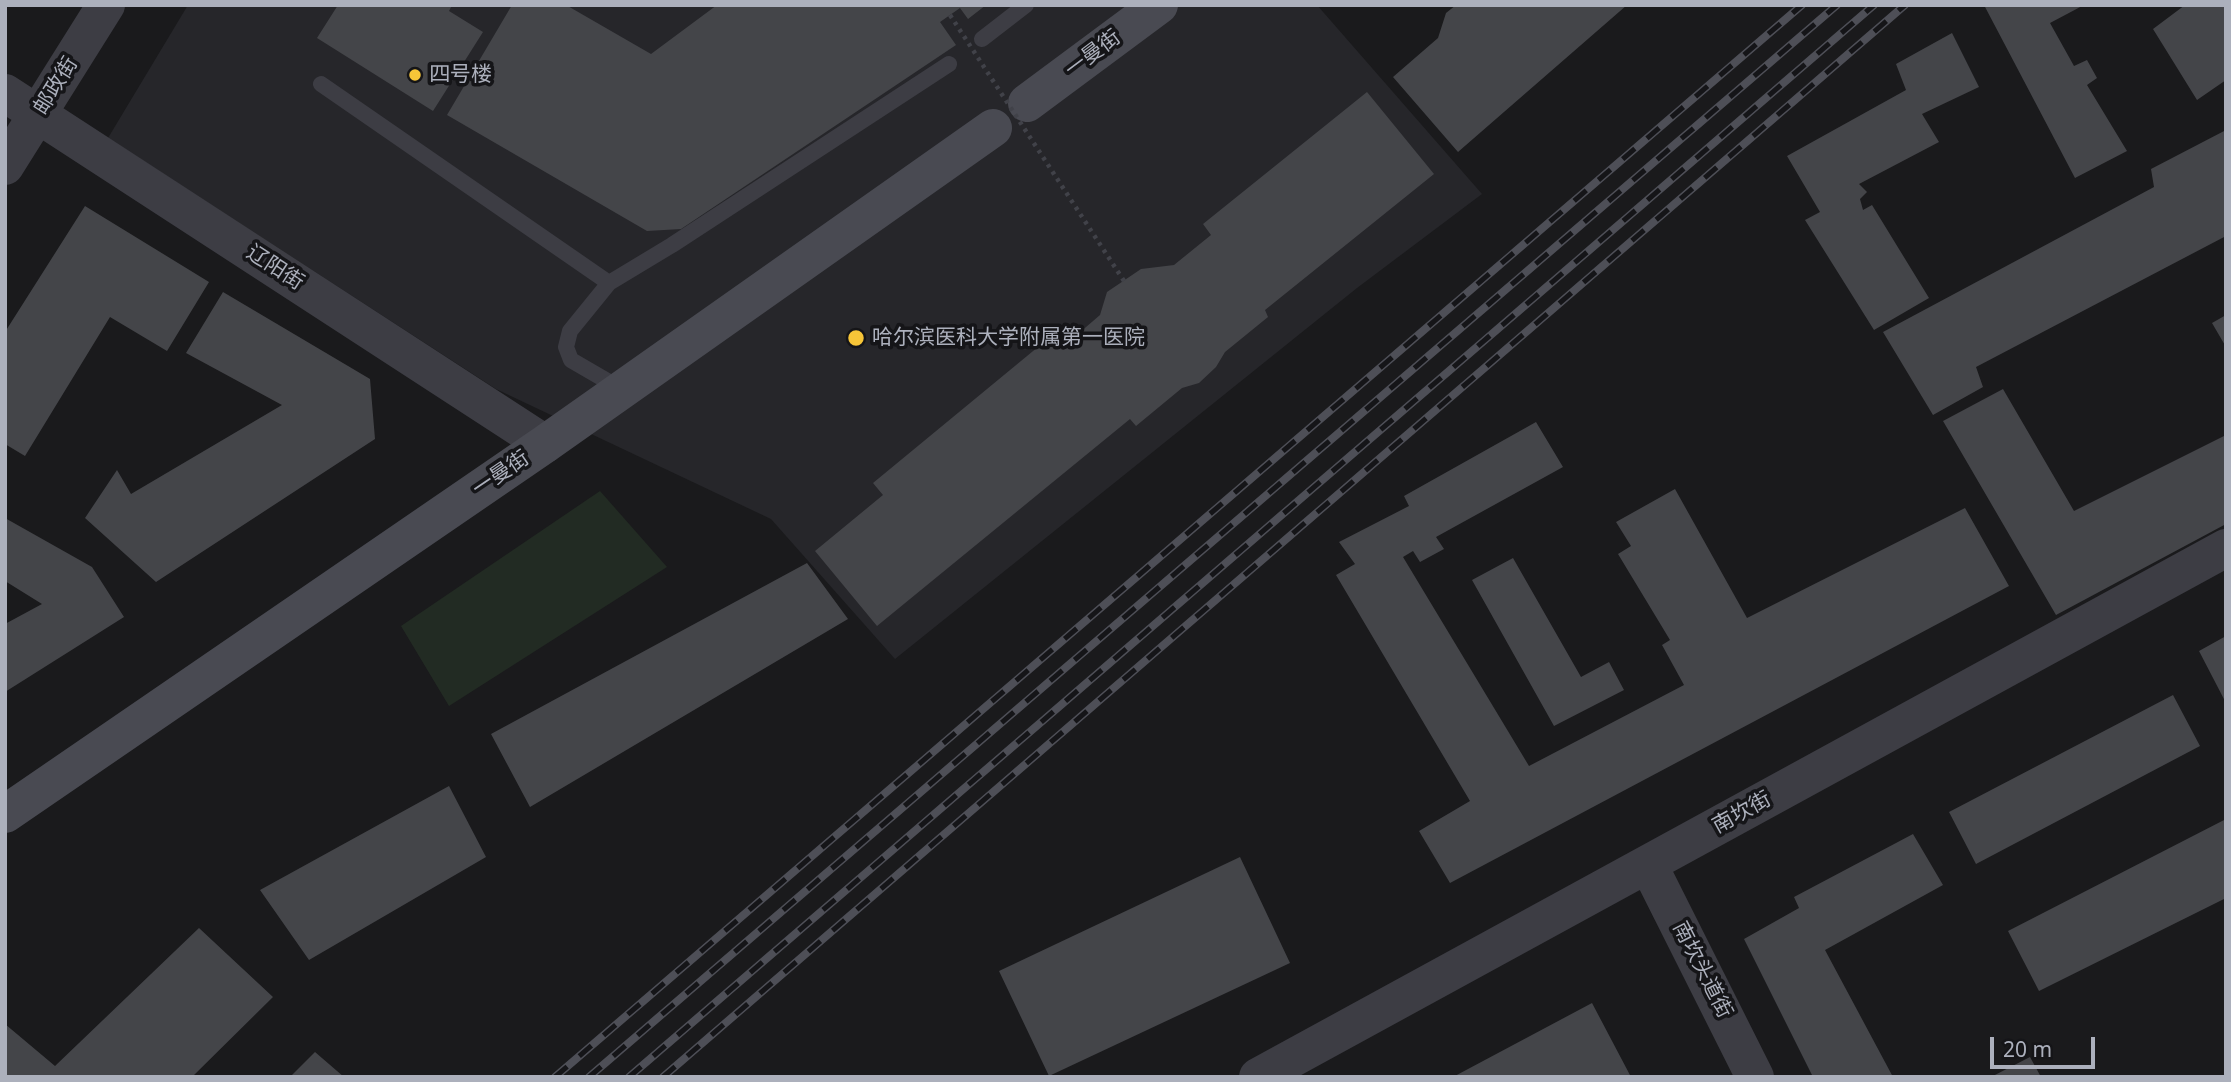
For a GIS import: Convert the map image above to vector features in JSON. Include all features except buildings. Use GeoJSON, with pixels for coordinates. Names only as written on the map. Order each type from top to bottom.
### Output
{"type":"FeatureCollection","features":[{"type":"Feature","properties":{"kind":"main road","name":"一曼街"},"geometry":{"type":"LineString","coordinates":[[1027,103],[1159,5]]}},
{"type":"Feature","properties":{"kind":"main road","name":"一曼街"},"geometry":{"type":"LineString","coordinates":[[5,814],[545,444],[993,128]]}},
{"type":"Feature","properties":{"kind":"street","name":"邮政街"},"geometry":{"type":"LineString","coordinates":[[5,166],[106,5]]}},
{"type":"Feature","properties":{"kind":"street","name":"辽阳街"},"geometry":{"type":"LineString","coordinates":[[5,93],[545,444]]}},
{"type":"Feature","properties":{"kind":"street","name":"南坎街"},"geometry":{"type":"LineString","coordinates":[[1258,1077],[2226,548]]}},
{"type":"Feature","properties":{"kind":"street","name":"南坎头道街"},"geometry":{"type":"LineString","coordinates":[[1648,864],[1755,1077]]}},
{"type":"Feature","properties":{"kind":"lane"},"geometry":{"type":"LineString","coordinates":[[982,39],[1026,5]]}},
{"type":"Feature","properties":{"kind":"lane"},"geometry":{"type":"LineString","coordinates":[[621,389],[571,360],[566,346],[570,331],[609,283],[672,245],[949,64]]}},
{"type":"Feature","properties":{"kind":"lane"},"geometry":{"type":"LineString","coordinates":[[321,84],[609,283]]}},
{"type":"Feature","properties":{"kind":"path"},"geometry":{"type":"LineString","coordinates":[[950,15],[1125,281]]}},
{"type":"Feature","properties":{"kind":"shaded area","name":"哈尔滨医科大学附属第一医院"},"geometry":{"type":"Polygon","coordinates":[[[188,5],[1317,5],[1482,194],[1357,288],[895,659],[771,519],[496,389],[108,138],[188,5]]]}},
{"type":"Feature","properties":{"kind":"shaded area"},"geometry":{"type":"Polygon","coordinates":[[[600,491],[667,567],[449,706],[401,626],[600,491]]]}},
{"type":"Feature","properties":{"kind":"railway"},"geometry":{"type":"LineString","coordinates":[[555,1077],[1802,5]]}},
{"type":"Feature","properties":{"kind":"railway"},"geometry":{"type":"LineString","coordinates":[[589,1077],[1837,5]]}},
{"type":"Feature","properties":{"kind":"railway"},"geometry":{"type":"LineString","coordinates":[[629,1077],[1874,5]]}},
{"type":"Feature","properties":{"kind":"railway"},"geometry":{"type":"LineString","coordinates":[[663,1077],[1905,5]]}},
{"type":"Feature","properties":{"kind":"place","name":"四号楼"},"geometry":{"type":"Point","coordinates":[415,75]}},
{"type":"Feature","properties":{"kind":"place","name":"哈尔滨医科大学附属第一医院"},"geometry":{"type":"Point","coordinates":[856,338]}}]}
